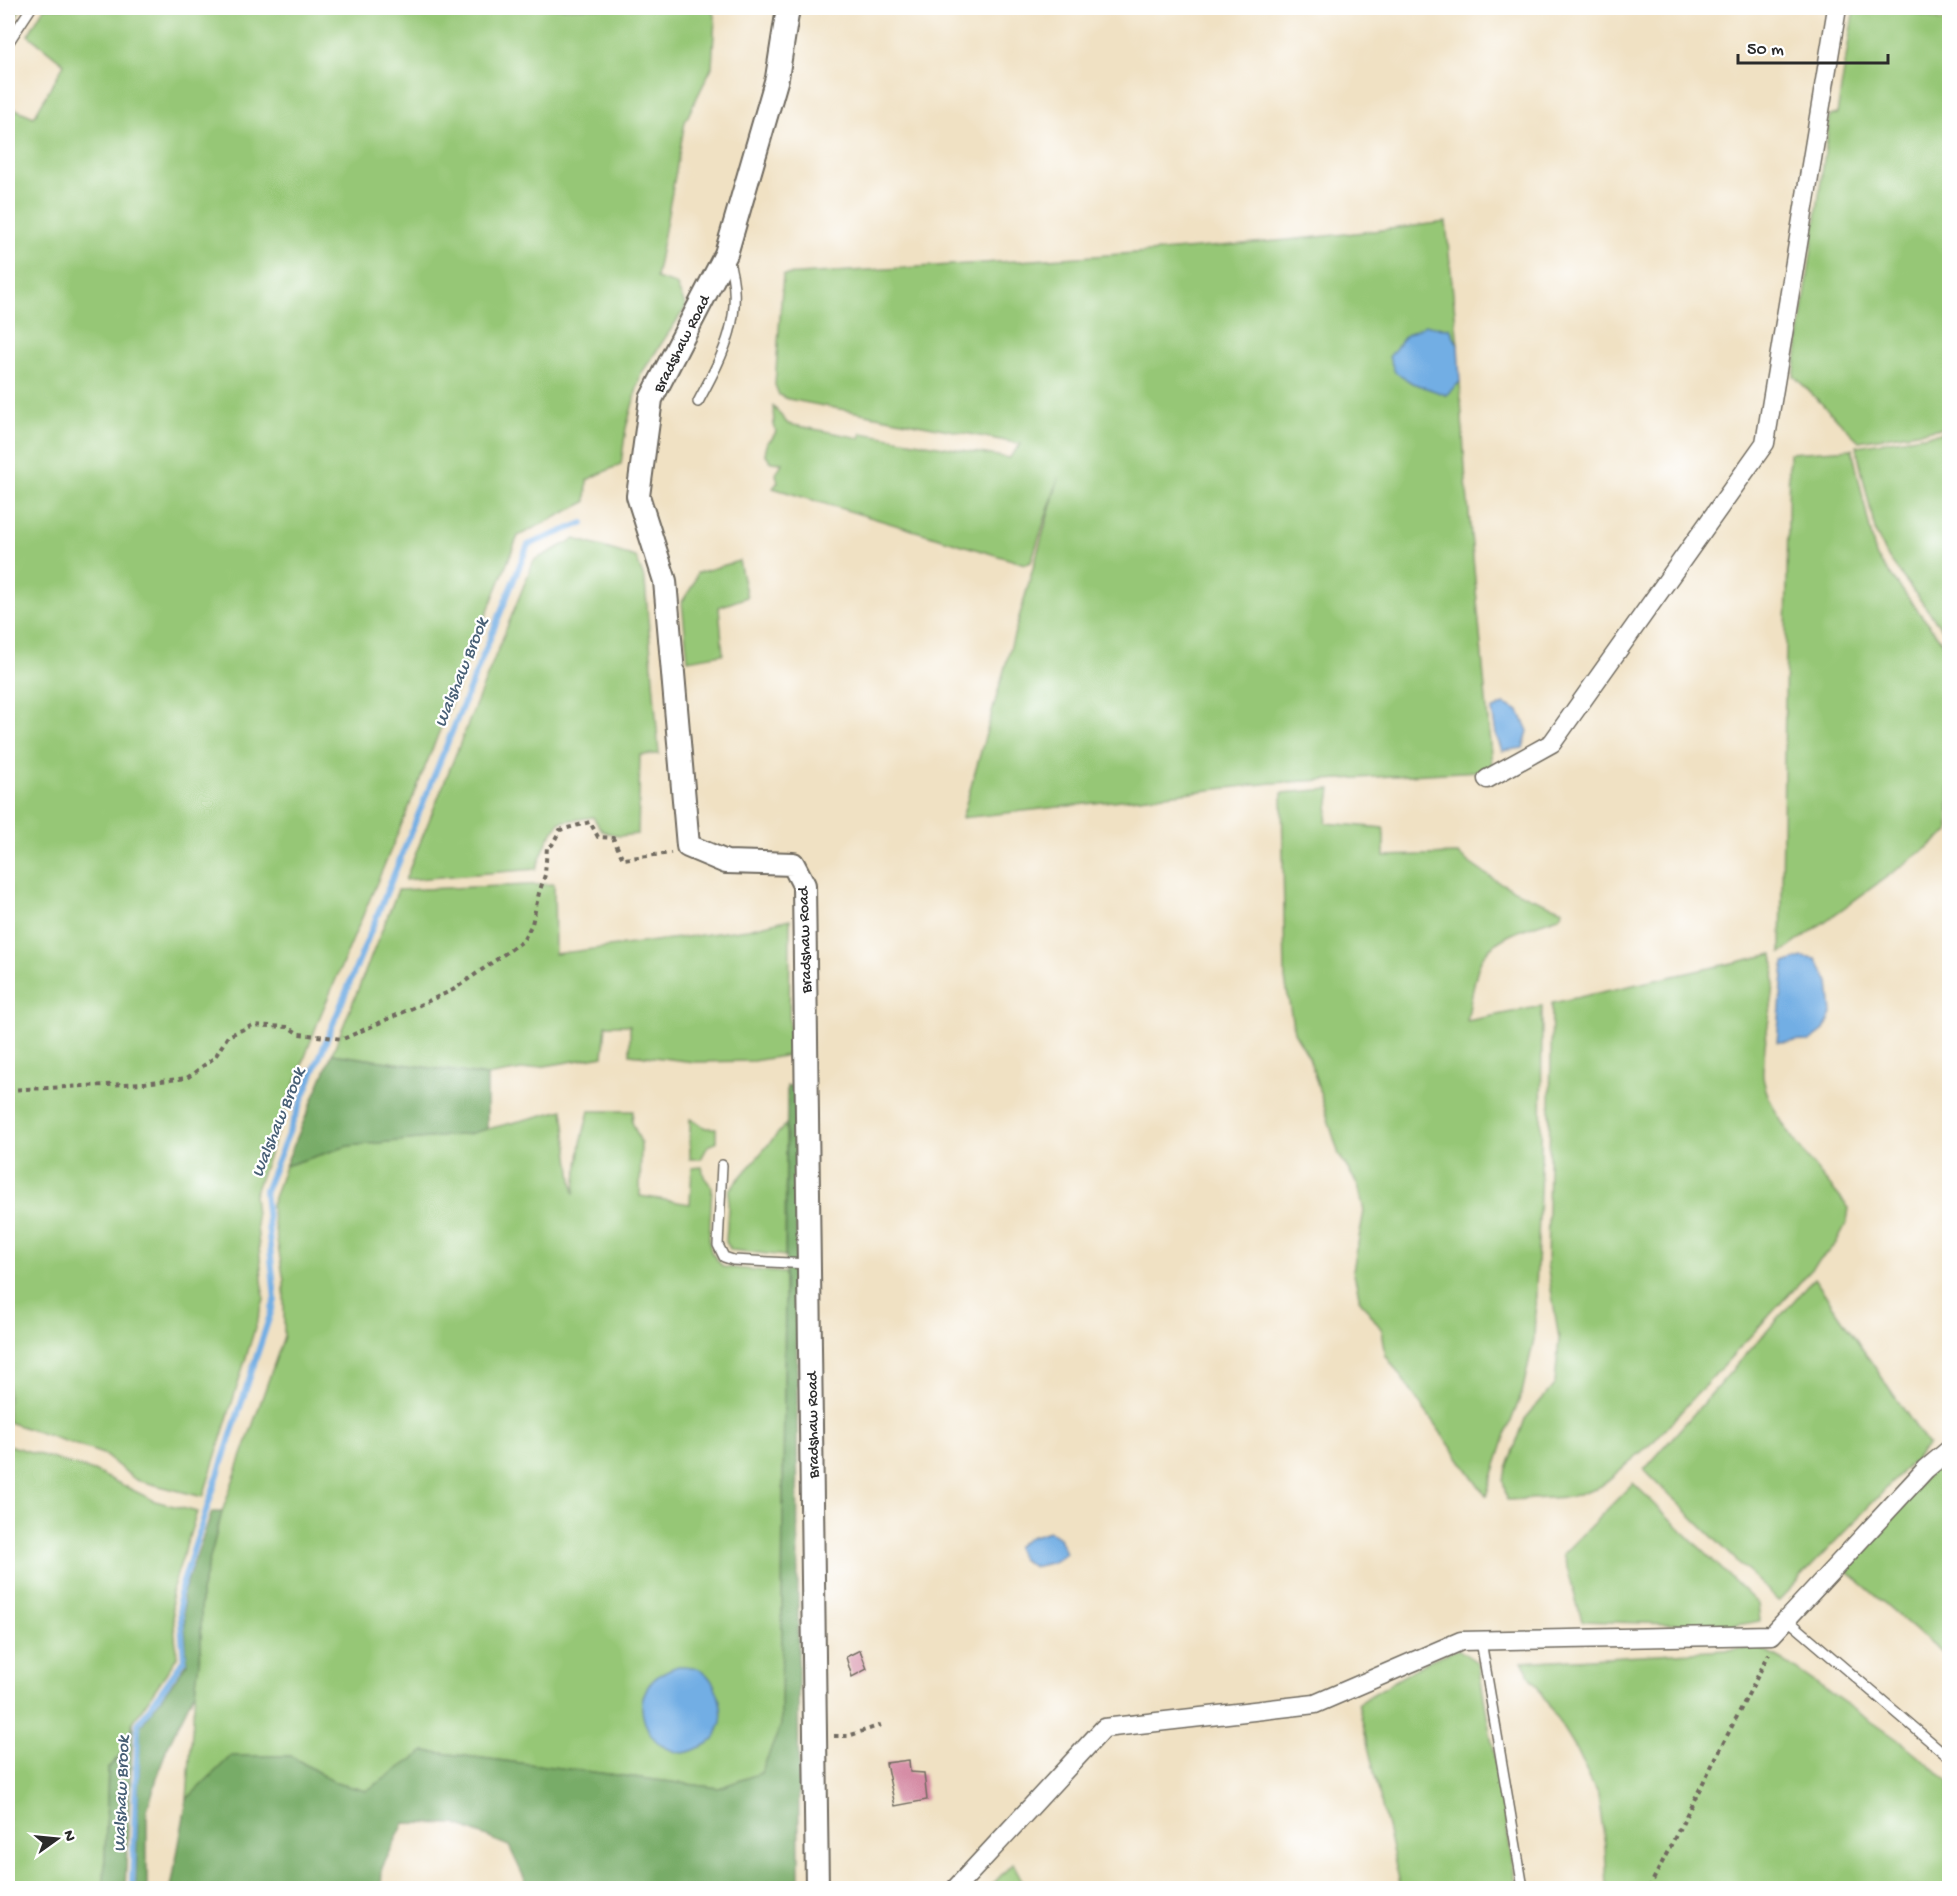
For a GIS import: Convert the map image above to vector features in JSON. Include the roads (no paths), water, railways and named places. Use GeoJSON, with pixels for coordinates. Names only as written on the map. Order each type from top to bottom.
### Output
{"type":"FeatureCollection","features":[{"type":"Feature","properties":{"kind":"street","name":"Bradshaw Road"},"geometry":{"type":"LineString","coordinates":[[788,8],[777,78],[726,254],[651,399],[638,496],[664,581],[688,846],[726,862],[793,864],[804,885],[817,1888]]}},
{"type":"Feature","properties":{"kind":"street"},"geometry":{"type":"LineString","coordinates":[[1487,779],[1552,743],[1765,443],[1837,8]]}},
{"type":"Feature","properties":{"kind":"street"},"geometry":{"type":"LineString","coordinates":[[956,1888],[1104,1728],[1315,1704],[1461,1641],[1772,1635],[1926,1469],[1950,1449]]}},
{"type":"Feature","properties":{"kind":"lane"},"geometry":{"type":"LineString","coordinates":[[8,43],[31,8]]}},
{"type":"Feature","properties":{"kind":"lane"},"geometry":{"type":"LineString","coordinates":[[698,402],[725,350],[731,330],[735,291],[734,277],[726,254]]}},
{"type":"Feature","properties":{"kind":"lane"},"geometry":{"type":"LineString","coordinates":[[722,1165],[718,1245],[724,1257],[733,1260],[809,1264]]}},
{"type":"Feature","properties":{"kind":"lane"},"geometry":{"type":"LineString","coordinates":[[1787,1619],[1945,1754]]}},
{"type":"Feature","properties":{"kind":"lane"},"geometry":{"type":"LineString","coordinates":[[1481,1641],[1523,1888]]}},
{"type":"Feature","properties":{"kind":"water"},"geometry":{"type":"Polygon","coordinates":[[[1425,325],[1450,329],[1458,345],[1460,382],[1446,395],[1412,383],[1395,372],[1389,357],[1406,335],[1425,325]]]}},
{"type":"Feature","properties":{"kind":"water"},"geometry":{"type":"Polygon","coordinates":[[[1504,704],[1519,711],[1528,731],[1523,748],[1502,751],[1496,735],[1492,710],[1504,704]]]}},
{"type":"Feature","properties":{"kind":"water"},"geometry":{"type":"Polygon","coordinates":[[[1802,957],[1816,959],[1829,982],[1832,1014],[1824,1030],[1810,1041],[1777,1042],[1784,963],[1802,957]]]}},
{"type":"Feature","properties":{"kind":"water"},"geometry":{"type":"Polygon","coordinates":[[[1049,1531],[1059,1538],[1066,1553],[1054,1562],[1034,1567],[1021,1559],[1016,1547],[1030,1537],[1049,1531]]]}},
{"type":"Feature","properties":{"kind":"water"},"geometry":{"type":"Polygon","coordinates":[[[678,1666],[690,1666],[706,1674],[718,1693],[722,1716],[714,1740],[695,1750],[683,1753],[661,1745],[652,1736],[642,1713],[644,1695],[653,1680],[678,1666]]]}},
{"type":"Feature","properties":{"kind":"waterway","name":"Walshaw Brook"},"geometry":{"type":"LineString","coordinates":[[132,1888],[138,1724],[184,1660],[179,1594],[275,1300],[265,1191],[528,545],[583,523]]}}]}
